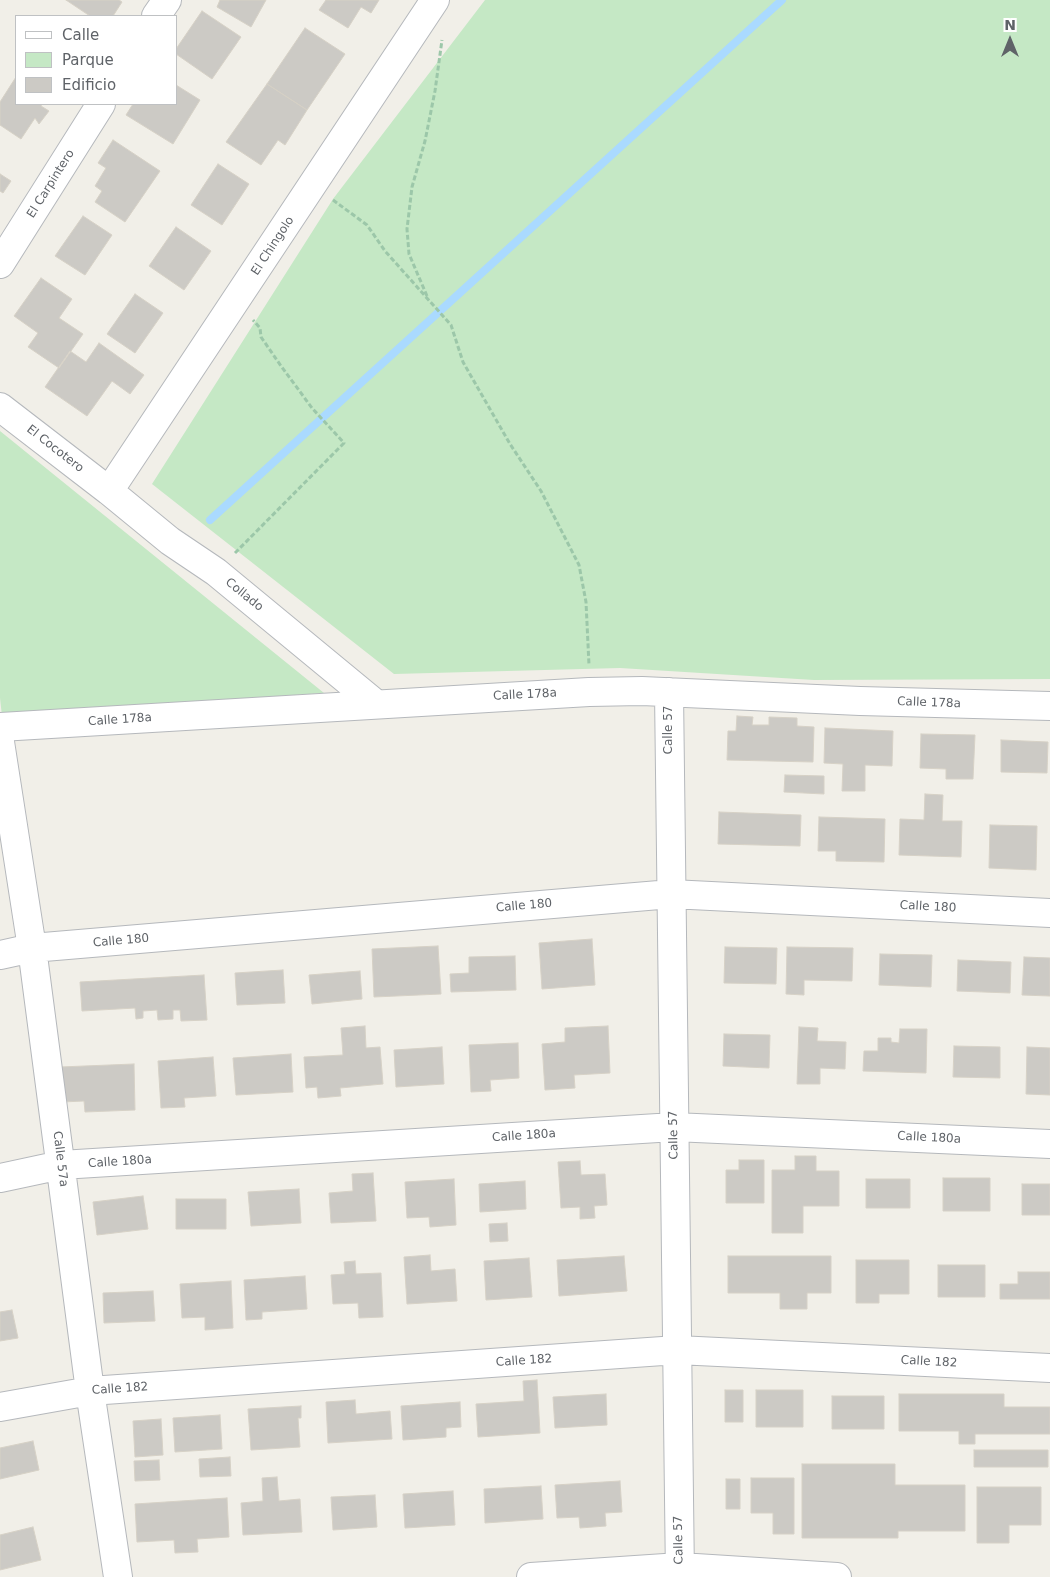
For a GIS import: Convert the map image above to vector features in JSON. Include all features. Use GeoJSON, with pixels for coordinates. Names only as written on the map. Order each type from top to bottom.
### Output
{"type":"FeatureCollection","features":[{"type":"Feature","properties":{"kind":"street"},"geometry":{"type":"LineString","coordinates":[[157,15],[167,0]]}},
{"type":"Feature","properties":{"kind":"street","name":"El Chingolo"},"geometry":{"type":"LineString","coordinates":[[109,491],[435,0]]}},
{"type":"Feature","properties":{"kind":"street","name":"El Carpintero"},"geometry":{"type":"LineString","coordinates":[[0,264],[100,105]]}},
{"type":"Feature","properties":{"kind":"street","name":"El Cocotero"},"geometry":{"type":"LineString","coordinates":[[0,407],[109,491]]}},
{"type":"Feature","properties":{"kind":"street","name":"Collado"},"geometry":{"type":"LineString","coordinates":[[109,491],[170,541],[216,572],[376,704]]}},
{"type":"Feature","properties":{"kind":"street","name":"Calle 178a"},"geometry":{"type":"LineString","coordinates":[[0,727],[589,692],[669,692],[860,701],[1050,706]]}},
{"type":"Feature","properties":{"kind":"street","name":"Calle 57"},"geometry":{"type":"LineString","coordinates":[[669,692],[680,1572]]}},
{"type":"Feature","properties":{"kind":"street","name":"Calle 57a"},"geometry":{"type":"LineString","coordinates":[[0,742],[32,948],[90,1391],[118,1577]]}},
{"type":"Feature","properties":{"kind":"street","name":"Calle 180"},"geometry":{"type":"LineString","coordinates":[[0,955],[32,948],[671,894],[1050,913]]}},
{"type":"Feature","properties":{"kind":"street","name":"Calle 180a"},"geometry":{"type":"LineString","coordinates":[[0,1178],[61,1165],[674,1127],[1050,1144]]}},
{"type":"Feature","properties":{"kind":"street","name":"Calle 182"},"geometry":{"type":"LineString","coordinates":[[0,1406],[90,1391],[677,1350],[1050,1368]]}},
{"type":"Feature","properties":{"kind":"street"},"geometry":{"type":"LineString","coordinates":[[531,1577],[680,1572],[837,1577]]}},
{"type":"Feature","properties":{"kind":"path"},"geometry":{"type":"LineString","coordinates":[[428,299],[408,254],[407,229],[412,187],[425,141],[435,91],[442,37]]}},
{"type":"Feature","properties":{"kind":"path"},"geometry":{"type":"LineString","coordinates":[[311,187],[344,206],[367,225],[385,251],[451,325],[463,362],[510,444],[541,491],[579,565],[586,602],[589,692]]}},
{"type":"Feature","properties":{"kind":"path"},"geometry":{"type":"LineString","coordinates":[[216,572],[344,442],[334,434],[312,408],[261,337],[260,328],[238,299]]}},
{"type":"Feature","properties":{"kind":"green space"},"geometry":{"type":"Polygon","coordinates":[[[485,0],[1050,0],[1050,679],[814,680],[620,668],[394,674],[152,484],[333,199],[485,0]]]}},
{"type":"Feature","properties":{"kind":"green space"},"geometry":{"type":"Polygon","coordinates":[[[0,431],[324,693],[2,716],[0,698],[0,431]]]}},
{"type":"Feature","properties":{"kind":"building"},"geometry":{"type":"Polygon","coordinates":[[[66,0],[119,0],[122,2],[114,15],[88,15],[66,0]]]}},
{"type":"Feature","properties":{"kind":"building"},"geometry":{"type":"Polygon","coordinates":[[[220,0],[266,0],[251,27],[217,7],[220,0]]]}},
{"type":"Feature","properties":{"kind":"building"},"geometry":{"type":"Polygon","coordinates":[[[326,0],[379,0],[371,13],[361,7],[348,28],[319,10],[326,0]]]}},
{"type":"Feature","properties":{"kind":"building"},"geometry":{"type":"Polygon","coordinates":[[[202,11],[241,37],[212,79],[178,55],[178,46],[202,11]]]}},
{"type":"Feature","properties":{"kind":"building"},"geometry":{"type":"Polygon","coordinates":[[[305,28],[345,54],[307,110],[267,84],[305,28]]]}},
{"type":"Feature","properties":{"kind":"building"},"geometry":{"type":"Polygon","coordinates":[[[15,79],[15,105],[42,105],[49,111],[39,124],[35,118],[21,139],[0,125],[0,102],[15,79]]]}},
{"type":"Feature","properties":{"kind":"building"},"geometry":{"type":"Polygon","coordinates":[[[267,84],[307,110],[285,145],[278,140],[261,165],[226,142],[267,84]]]}},
{"type":"Feature","properties":{"kind":"building"},"geometry":{"type":"Polygon","coordinates":[[[178,86],[200,100],[173,144],[126,115],[132,105],[178,105],[178,86]]]}},
{"type":"Feature","properties":{"kind":"building"},"geometry":{"type":"Polygon","coordinates":[[[113,140],[160,171],[125,222],[95,202],[102,191],[95,186],[106,168],[98,163],[113,140]]]}},
{"type":"Feature","properties":{"kind":"building"},"geometry":{"type":"Polygon","coordinates":[[[218,164],[249,184],[222,225],[191,205],[218,164]]]}},
{"type":"Feature","properties":{"kind":"building"},"geometry":{"type":"Polygon","coordinates":[[[0,174],[11,181],[3,193],[0,191],[0,174]]]}},
{"type":"Feature","properties":{"kind":"building"},"geometry":{"type":"Polygon","coordinates":[[[83,216],[112,235],[85,275],[55,256],[83,216]]]}},
{"type":"Feature","properties":{"kind":"building"},"geometry":{"type":"Polygon","coordinates":[[[176,227],[211,251],[184,290],[149,266],[176,227]]]}},
{"type":"Feature","properties":{"kind":"building"},"geometry":{"type":"Polygon","coordinates":[[[41,278],[72,299],[59,318],[83,334],[59,368],[28,347],[38,333],[14,316],[41,278]]]}},
{"type":"Feature","properties":{"kind":"building"},"geometry":{"type":"Polygon","coordinates":[[[135,294],[163,313],[135,353],[107,334],[135,294]]]}},
{"type":"Feature","properties":{"kind":"building"},"geometry":{"type":"Polygon","coordinates":[[[99,343],[144,375],[130,394],[112,381],[87,416],[45,387],[70,351],[86,362],[99,343]]]}},
{"type":"Feature","properties":{"kind":"building"},"geometry":{"type":"Polygon","coordinates":[[[737,716],[753,717],[752,725],[769,725],[769,717],[797,718],[797,726],[814,727],[813,762],[727,760],[728,731],[736,731],[737,716]]]}},
{"type":"Feature","properties":{"kind":"building"},"geometry":{"type":"Polygon","coordinates":[[[825,728],[893,731],[892,766],[865,765],[865,791],[842,791],[843,764],[824,763],[825,728]]]}},
{"type":"Feature","properties":{"kind":"building"},"geometry":{"type":"Polygon","coordinates":[[[921,734],[975,735],[973,779],[946,779],[946,769],[920,768],[921,734]]]}},
{"type":"Feature","properties":{"kind":"building"},"geometry":{"type":"Polygon","coordinates":[[[1001,740],[1048,742],[1047,773],[1001,772],[1001,740]]]}},
{"type":"Feature","properties":{"kind":"building"},"geometry":{"type":"Polygon","coordinates":[[[785,775],[824,776],[824,794],[784,792],[785,775]]]}},
{"type":"Feature","properties":{"kind":"building"},"geometry":{"type":"Polygon","coordinates":[[[925,794],[943,795],[942,821],[962,821],[961,857],[899,855],[900,819],[924,820],[925,794]]]}},
{"type":"Feature","properties":{"kind":"building"},"geometry":{"type":"Polygon","coordinates":[[[719,812],[801,815],[800,846],[718,844],[719,812]]]}},
{"type":"Feature","properties":{"kind":"building"},"geometry":{"type":"Polygon","coordinates":[[[819,817],[885,819],[884,862],[836,861],[836,851],[818,851],[819,817]]]}},
{"type":"Feature","properties":{"kind":"building"},"geometry":{"type":"Polygon","coordinates":[[[990,825],[1037,826],[1036,870],[989,868],[990,825]]]}},
{"type":"Feature","properties":{"kind":"building"},"geometry":{"type":"Polygon","coordinates":[[[592,939],[595,985],[542,989],[539,943],[592,939]]]}},
{"type":"Feature","properties":{"kind":"building"},"geometry":{"type":"Polygon","coordinates":[[[438,946],[441,994],[374,997],[372,949],[438,946]]]}},
{"type":"Feature","properties":{"kind":"building"},"geometry":{"type":"Polygon","coordinates":[[[725,947],[777,948],[776,984],[724,983],[725,947]]]}},
{"type":"Feature","properties":{"kind":"building"},"geometry":{"type":"Polygon","coordinates":[[[787,947],[853,948],[852,981],[804,980],[804,995],[786,994],[787,947]]]}},
{"type":"Feature","properties":{"kind":"building"},"geometry":{"type":"Polygon","coordinates":[[[880,954],[932,955],[931,987],[879,985],[880,954]]]}},
{"type":"Feature","properties":{"kind":"building"},"geometry":{"type":"Polygon","coordinates":[[[515,956],[516,990],[451,992],[450,974],[469,973],[469,957],[515,956]]]}},
{"type":"Feature","properties":{"kind":"building"},"geometry":{"type":"Polygon","coordinates":[[[1024,957],[1050,958],[1050,996],[1022,995],[1024,957]]]}},
{"type":"Feature","properties":{"kind":"building"},"geometry":{"type":"Polygon","coordinates":[[[958,960],[1011,962],[1010,993],[957,991],[958,960]]]}},
{"type":"Feature","properties":{"kind":"building"},"geometry":{"type":"Polygon","coordinates":[[[283,970],[285,1003],[237,1005],[235,973],[283,970]]]}},
{"type":"Feature","properties":{"kind":"building"},"geometry":{"type":"Polygon","coordinates":[[[360,971],[362,999],[312,1004],[309,975],[360,971]]]}},
{"type":"Feature","properties":{"kind":"building"},"geometry":{"type":"Polygon","coordinates":[[[204,975],[207,1020],[181,1021],[180,1010],[173,1010],[173,1019],[158,1020],[157,1010],[143,1011],[143,1018],[136,1019],[135,1008],[82,1011],[80,982],[204,975]]]}},
{"type":"Feature","properties":{"kind":"building"},"geometry":{"type":"Polygon","coordinates":[[[365,1026],[366,1048],[380,1047],[383,1084],[340,1088],[341,1096],[318,1098],[317,1087],[306,1088],[304,1057],[343,1055],[341,1028],[365,1026]]]}},
{"type":"Feature","properties":{"kind":"building"},"geometry":{"type":"Polygon","coordinates":[[[608,1026],[610,1073],[574,1075],[575,1088],[545,1090],[542,1044],[565,1042],[565,1028],[608,1026]]]}},
{"type":"Feature","properties":{"kind":"building"},"geometry":{"type":"Polygon","coordinates":[[[799,1027],[818,1028],[817,1041],[846,1042],[845,1069],[820,1068],[820,1084],[797,1084],[799,1027]]]}},
{"type":"Feature","properties":{"kind":"building"},"geometry":{"type":"Polygon","coordinates":[[[900,1029],[927,1029],[926,1073],[863,1071],[864,1051],[878,1051],[878,1038],[891,1038],[891,1042],[899,1043],[900,1029]]]}},
{"type":"Feature","properties":{"kind":"building"},"geometry":{"type":"Polygon","coordinates":[[[724,1034],[770,1035],[769,1068],[723,1066],[724,1034]]]}},
{"type":"Feature","properties":{"kind":"building"},"geometry":{"type":"Polygon","coordinates":[[[518,1043],[519,1078],[490,1080],[491,1091],[471,1092],[469,1045],[518,1043]]]}},
{"type":"Feature","properties":{"kind":"building"},"geometry":{"type":"Polygon","coordinates":[[[954,1046],[1000,1047],[1000,1078],[953,1077],[954,1046]]]}},
{"type":"Feature","properties":{"kind":"building"},"geometry":{"type":"Polygon","coordinates":[[[442,1047],[444,1084],[396,1087],[394,1050],[442,1047]]]}},
{"type":"Feature","properties":{"kind":"building"},"geometry":{"type":"Polygon","coordinates":[[[1027,1047],[1050,1048],[1050,1095],[1026,1094],[1027,1047]]]}},
{"type":"Feature","properties":{"kind":"building"},"geometry":{"type":"Polygon","coordinates":[[[291,1054],[293,1092],[236,1095],[233,1058],[291,1054]]]}},
{"type":"Feature","properties":{"kind":"building"},"geometry":{"type":"Polygon","coordinates":[[[213,1057],[216,1096],[184,1098],[185,1107],[161,1108],[158,1061],[213,1057]]]}},
{"type":"Feature","properties":{"kind":"building"},"geometry":{"type":"Polygon","coordinates":[[[134,1064],[135,1110],[85,1112],[84,1101],[62,1102],[60,1067],[134,1064]]]}},
{"type":"Feature","properties":{"kind":"building"},"geometry":{"type":"Polygon","coordinates":[[[795,1156],[816,1156],[816,1171],[839,1171],[839,1206],[803,1206],[803,1233],[772,1233],[772,1170],[795,1170],[795,1156]]]}},
{"type":"Feature","properties":{"kind":"building"},"geometry":{"type":"Polygon","coordinates":[[[739,1160],[764,1160],[764,1203],[726,1203],[726,1170],[739,1170],[739,1160]]]}},
{"type":"Feature","properties":{"kind":"building"},"geometry":{"type":"Polygon","coordinates":[[[580,1161],[581,1175],[605,1174],[607,1205],[594,1206],[595,1218],[580,1219],[580,1207],[561,1208],[558,1162],[580,1161]]]}},
{"type":"Feature","properties":{"kind":"building"},"geometry":{"type":"Polygon","coordinates":[[[373,1173],[376,1221],[331,1223],[329,1193],[353,1191],[352,1174],[373,1173]]]}},
{"type":"Feature","properties":{"kind":"building"},"geometry":{"type":"Polygon","coordinates":[[[943,1178],[990,1178],[990,1211],[943,1211],[943,1178]]]}},
{"type":"Feature","properties":{"kind":"building"},"geometry":{"type":"Polygon","coordinates":[[[454,1179],[456,1225],[430,1227],[429,1217],[407,1218],[405,1182],[454,1179]]]}},
{"type":"Feature","properties":{"kind":"building"},"geometry":{"type":"Polygon","coordinates":[[[866,1179],[910,1179],[910,1208],[866,1208],[866,1179]]]}},
{"type":"Feature","properties":{"kind":"building"},"geometry":{"type":"Polygon","coordinates":[[[525,1181],[526,1209],[480,1212],[479,1184],[525,1181]]]}},
{"type":"Feature","properties":{"kind":"building"},"geometry":{"type":"Polygon","coordinates":[[[1022,1184],[1050,1184],[1050,1215],[1022,1215],[1022,1184]]]}},
{"type":"Feature","properties":{"kind":"building"},"geometry":{"type":"Polygon","coordinates":[[[299,1189],[301,1223],[251,1226],[248,1192],[299,1189]]]}},
{"type":"Feature","properties":{"kind":"building"},"geometry":{"type":"Polygon","coordinates":[[[143,1196],[148,1229],[97,1235],[93,1202],[143,1196]]]}},
{"type":"Feature","properties":{"kind":"building"},"geometry":{"type":"Polygon","coordinates":[[[176,1199],[226,1199],[226,1229],[176,1229],[176,1199]]]}},
{"type":"Feature","properties":{"kind":"building"},"geometry":{"type":"Polygon","coordinates":[[[507,1223],[508,1241],[490,1242],[489,1224],[507,1223]]]}},
{"type":"Feature","properties":{"kind":"building"},"geometry":{"type":"Polygon","coordinates":[[[430,1255],[431,1271],[455,1269],[457,1301],[407,1304],[404,1257],[430,1255]]]}},
{"type":"Feature","properties":{"kind":"building"},"geometry":{"type":"Polygon","coordinates":[[[624,1256],[627,1291],[559,1296],[557,1260],[624,1256]]]}},
{"type":"Feature","properties":{"kind":"building"},"geometry":{"type":"Polygon","coordinates":[[[728,1256],[831,1256],[831,1293],[807,1293],[807,1309],[780,1309],[780,1293],[728,1293],[728,1256]]]}},
{"type":"Feature","properties":{"kind":"building"},"geometry":{"type":"Polygon","coordinates":[[[529,1258],[532,1297],[486,1300],[484,1261],[529,1258]]]}},
{"type":"Feature","properties":{"kind":"building"},"geometry":{"type":"Polygon","coordinates":[[[856,1260],[909,1260],[909,1294],[879,1294],[879,1303],[856,1303],[856,1260]]]}},
{"type":"Feature","properties":{"kind":"building"},"geometry":{"type":"Polygon","coordinates":[[[355,1261],[356,1274],[381,1273],[383,1317],[359,1318],[358,1303],[333,1304],[331,1275],[345,1274],[344,1262],[355,1261]]]}},
{"type":"Feature","properties":{"kind":"building"},"geometry":{"type":"Polygon","coordinates":[[[938,1265],[985,1265],[985,1297],[938,1297],[938,1265]]]}},
{"type":"Feature","properties":{"kind":"building"},"geometry":{"type":"Polygon","coordinates":[[[1018,1272],[1050,1272],[1050,1299],[1000,1299],[1000,1284],[1018,1284],[1018,1272]]]}},
{"type":"Feature","properties":{"kind":"building"},"geometry":{"type":"Polygon","coordinates":[[[305,1276],[307,1309],[262,1312],[262,1319],[246,1320],[244,1280],[305,1276]]]}},
{"type":"Feature","properties":{"kind":"building"},"geometry":{"type":"Polygon","coordinates":[[[231,1281],[233,1328],[205,1330],[205,1317],[182,1318],[180,1284],[231,1281]]]}},
{"type":"Feature","properties":{"kind":"building"},"geometry":{"type":"Polygon","coordinates":[[[153,1291],[155,1321],[104,1323],[103,1293],[153,1291]]]}},
{"type":"Feature","properties":{"kind":"building"},"geometry":{"type":"Polygon","coordinates":[[[12,1310],[18,1338],[0,1341],[0,1312],[12,1310]]]}},
{"type":"Feature","properties":{"kind":"building"},"geometry":{"type":"Polygon","coordinates":[[[537,1380],[540,1433],[478,1437],[476,1404],[524,1401],[523,1381],[537,1380]]]}},
{"type":"Feature","properties":{"kind":"building"},"geometry":{"type":"Polygon","coordinates":[[[725,1390],[743,1390],[743,1422],[725,1422],[725,1390]]]}},
{"type":"Feature","properties":{"kind":"building"},"geometry":{"type":"Polygon","coordinates":[[[756,1390],[803,1390],[803,1427],[756,1427],[756,1390]]]}},
{"type":"Feature","properties":{"kind":"building"},"geometry":{"type":"Polygon","coordinates":[[[606,1394],[607,1425],[555,1428],[553,1397],[606,1394]]]}},
{"type":"Feature","properties":{"kind":"building"},"geometry":{"type":"Polygon","coordinates":[[[899,1394],[1004,1394],[1004,1407],[1050,1407],[1050,1434],[975,1434],[975,1444],[959,1444],[959,1431],[899,1431],[899,1394]]]}},
{"type":"Feature","properties":{"kind":"building"},"geometry":{"type":"Polygon","coordinates":[[[832,1396],[884,1396],[884,1429],[832,1429],[832,1396]]]}},
{"type":"Feature","properties":{"kind":"building"},"geometry":{"type":"Polygon","coordinates":[[[355,1400],[356,1414],[390,1411],[392,1439],[328,1443],[326,1402],[355,1400]]]}},
{"type":"Feature","properties":{"kind":"building"},"geometry":{"type":"Polygon","coordinates":[[[460,1402],[461,1427],[446,1428],[446,1437],[403,1440],[401,1406],[460,1402]]]}},
{"type":"Feature","properties":{"kind":"building"},"geometry":{"type":"Polygon","coordinates":[[[301,1406],[301,1418],[298,1418],[300,1447],[251,1450],[248,1409],[301,1406]]]}},
{"type":"Feature","properties":{"kind":"building"},"geometry":{"type":"Polygon","coordinates":[[[220,1415],[222,1449],[175,1452],[173,1418],[220,1415]]]}},
{"type":"Feature","properties":{"kind":"building"},"geometry":{"type":"Polygon","coordinates":[[[161,1419],[163,1455],[135,1457],[133,1421],[161,1419]]]}},
{"type":"Feature","properties":{"kind":"building"},"geometry":{"type":"Polygon","coordinates":[[[33,1441],[39,1470],[0,1479],[0,1448],[33,1441]]]}},
{"type":"Feature","properties":{"kind":"building"},"geometry":{"type":"Polygon","coordinates":[[[974,1450],[1048,1450],[1048,1467],[974,1467],[974,1450]]]}},
{"type":"Feature","properties":{"kind":"building"},"geometry":{"type":"Polygon","coordinates":[[[230,1457],[231,1476],[200,1477],[199,1459],[230,1457]]]}},
{"type":"Feature","properties":{"kind":"building"},"geometry":{"type":"Polygon","coordinates":[[[159,1460],[160,1480],[135,1481],[134,1461],[159,1460]]]}},
{"type":"Feature","properties":{"kind":"building"},"geometry":{"type":"Polygon","coordinates":[[[802,1464],[895,1464],[895,1485],[965,1485],[965,1531],[898,1531],[898,1538],[802,1538],[802,1464]]]}},
{"type":"Feature","properties":{"kind":"building"},"geometry":{"type":"Polygon","coordinates":[[[277,1477],[279,1501],[300,1499],[302,1532],[243,1535],[241,1503],[263,1501],[262,1478],[277,1477]]]}},
{"type":"Feature","properties":{"kind":"building"},"geometry":{"type":"Polygon","coordinates":[[[751,1478],[794,1478],[794,1534],[773,1534],[773,1513],[751,1513],[751,1478]]]}},
{"type":"Feature","properties":{"kind":"building"},"geometry":{"type":"Polygon","coordinates":[[[726,1479],[740,1479],[740,1509],[726,1509],[726,1479]]]}},
{"type":"Feature","properties":{"kind":"building"},"geometry":{"type":"Polygon","coordinates":[[[620,1481],[622,1512],[605,1513],[606,1526],[580,1528],[579,1517],[557,1518],[555,1485],[620,1481]]]}},
{"type":"Feature","properties":{"kind":"building"},"geometry":{"type":"Polygon","coordinates":[[[541,1486],[543,1519],[485,1523],[484,1489],[541,1486]]]}},
{"type":"Feature","properties":{"kind":"building"},"geometry":{"type":"Polygon","coordinates":[[[977,1487],[1041,1487],[1041,1525],[1009,1525],[1009,1543],[977,1543],[977,1487]]]}},
{"type":"Feature","properties":{"kind":"building"},"geometry":{"type":"Polygon","coordinates":[[[453,1491],[455,1525],[405,1528],[403,1494],[453,1491]]]}},
{"type":"Feature","properties":{"kind":"building"},"geometry":{"type":"Polygon","coordinates":[[[375,1495],[377,1527],[333,1530],[331,1497],[375,1495]]]}},
{"type":"Feature","properties":{"kind":"building"},"geometry":{"type":"Polygon","coordinates":[[[227,1498],[229,1537],[197,1539],[198,1552],[175,1553],[174,1540],[137,1542],[135,1504],[227,1498]]]}},
{"type":"Feature","properties":{"kind":"building"},"geometry":{"type":"Polygon","coordinates":[[[33,1527],[41,1560],[0,1570],[0,1535],[33,1527]]]}},
{"type":"Feature","properties":{"kind":"waterway"},"geometry":{"type":"LineString","coordinates":[[210,520],[782,0]]}}]}
